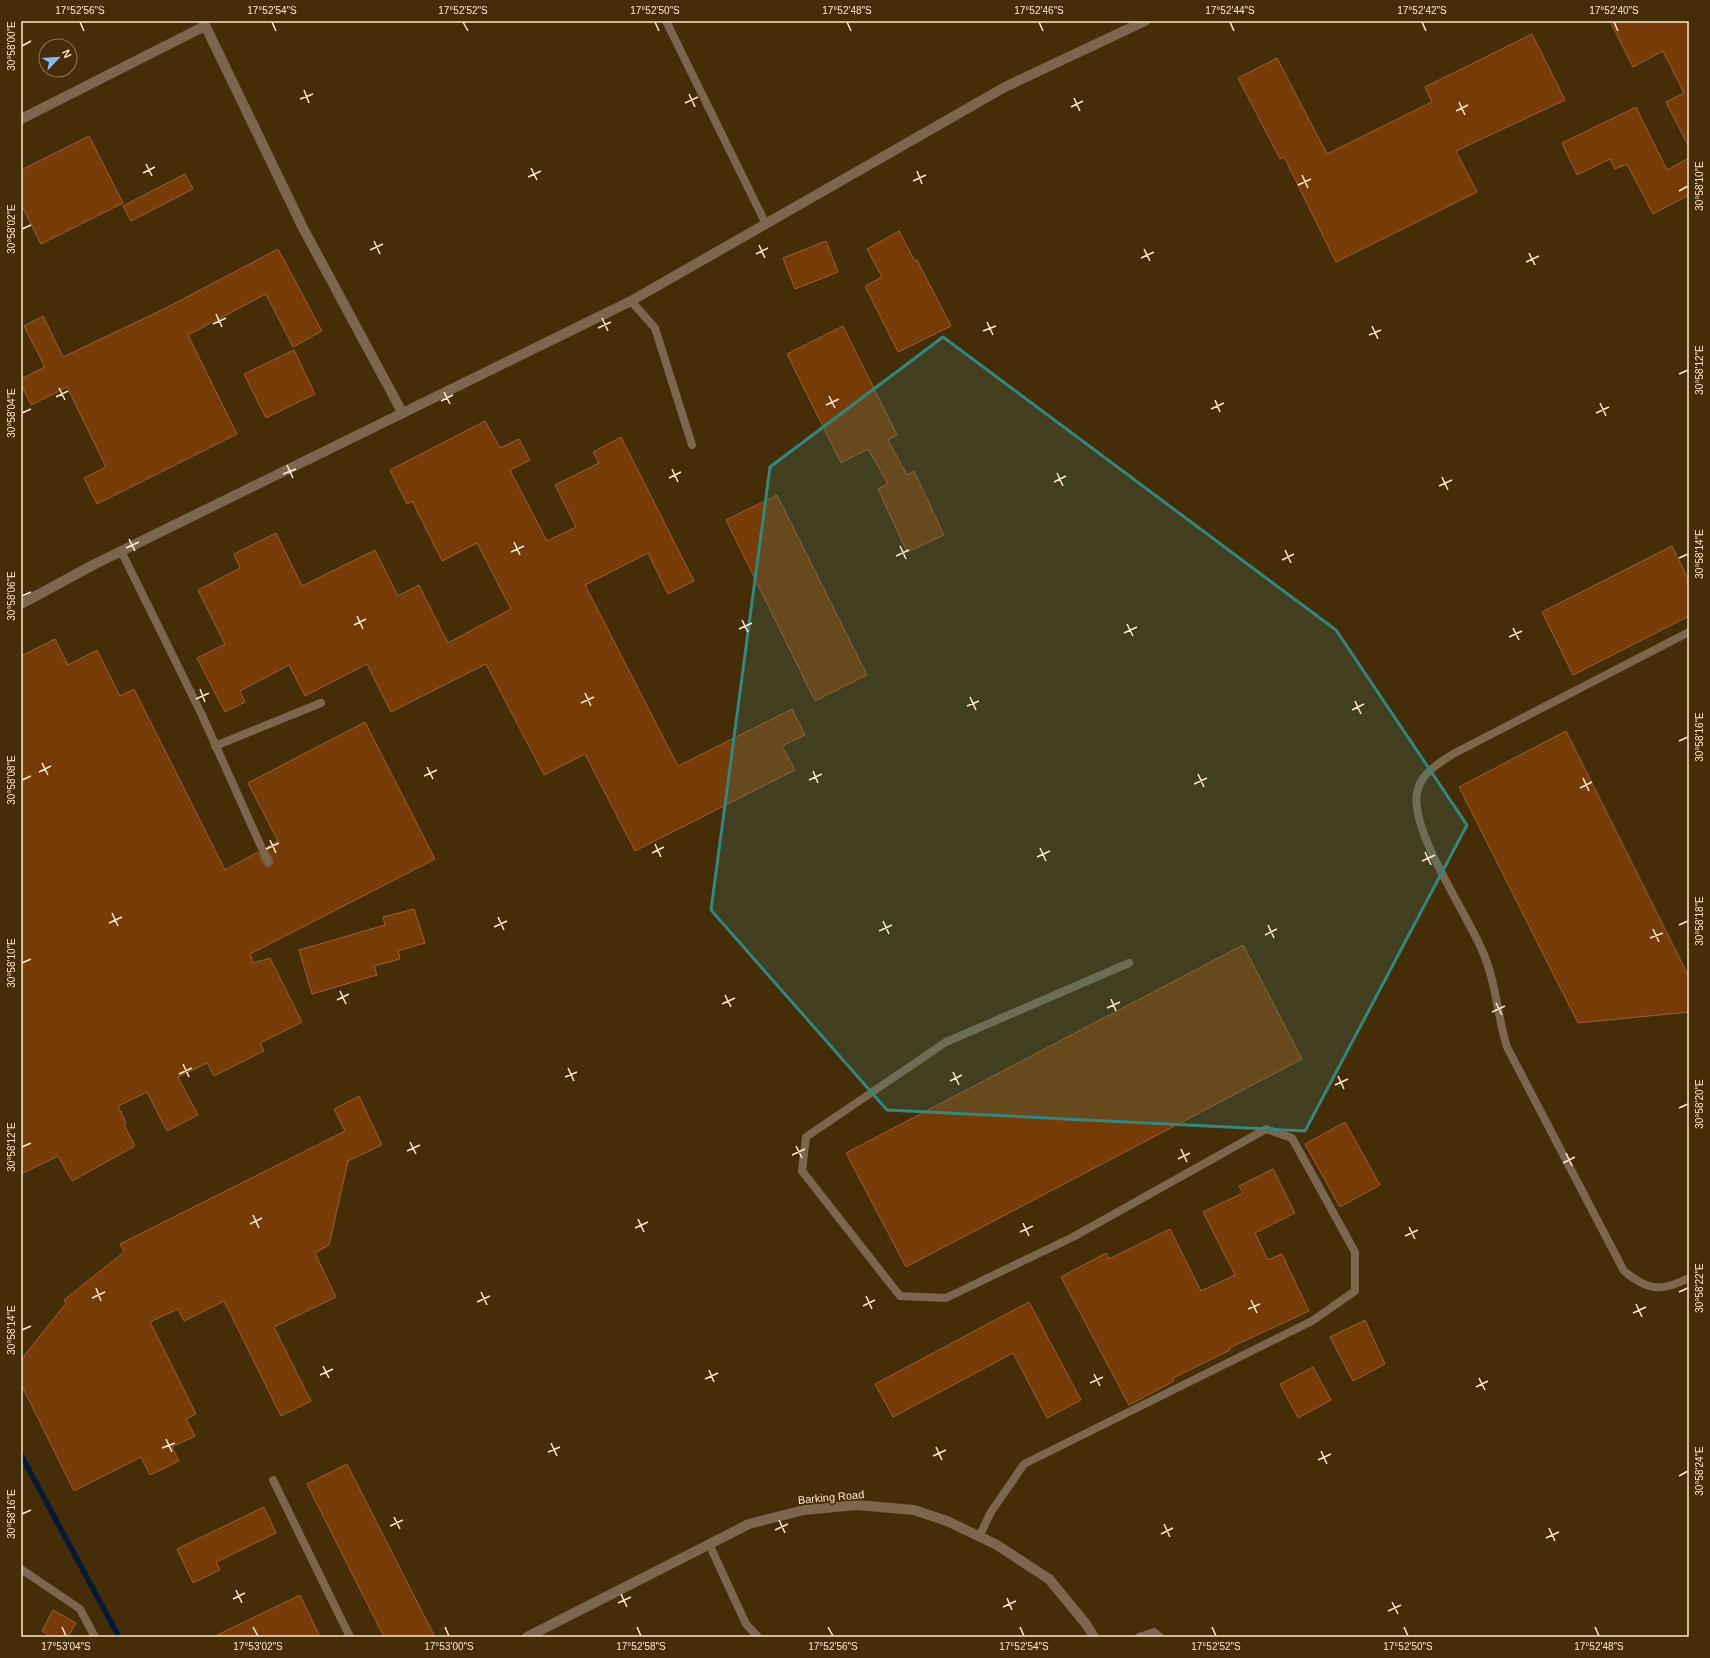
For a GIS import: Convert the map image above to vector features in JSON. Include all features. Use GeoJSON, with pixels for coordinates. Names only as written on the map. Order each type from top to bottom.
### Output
{"type":"FeatureCollection","features":[{"type":"Feature","properties":{"kind":"street"},"geometry":{"type":"LineString","coordinates":[[21,604],[121,552],[402,412],[631,301],[1005,87],[1145,21]]}},
{"type":"Feature","properties":{"kind":"street"},"geometry":{"type":"LineString","coordinates":[[21,119],[204,23],[303,228],[402,412]]}},
{"type":"Feature","properties":{"kind":"street","name":"Barking Road"},"geometry":{"type":"LineString","coordinates":[[527,1637],[709,1544],[756,1523],[804,1510],[856,1505],[914,1510],[948,1521],[997,1545],[1049,1579],[1086,1624],[1094,1637]]}},
{"type":"Feature","properties":{"kind":"lane"},"geometry":{"type":"LineString","coordinates":[[666,21],[766,224]]}},
{"type":"Feature","properties":{"kind":"lane"},"geometry":{"type":"LineString","coordinates":[[631,301],[655,328],[692,445]]}},
{"type":"Feature","properties":{"kind":"lane"},"geometry":{"type":"LineString","coordinates":[[121,552],[215,746],[268,862]]}},
{"type":"Feature","properties":{"kind":"lane"},"geometry":{"type":"LineString","coordinates":[[1689,632],[1453,754],[1436,765],[1423,779],[1417,792],[1416,809],[1424,836],[1482,950],[1490,970],[1501,1028],[1508,1047],[1624,1271],[1641,1284],[1658,1289],[1673,1286],[1689,1278]]}},
{"type":"Feature","properties":{"kind":"lane"},"geometry":{"type":"LineString","coordinates":[[215,746],[321,703]]}},
{"type":"Feature","properties":{"kind":"lane"},"geometry":{"type":"LineString","coordinates":[[979,1536],[991,1512],[1024,1464],[1312,1321],[1355,1291],[1355,1252],[1326,1198],[1292,1138],[1266,1130],[1073,1237],[946,1298],[900,1296],[802,1171],[806,1136],[946,1042],[1129,963]]}},
{"type":"Feature","properties":{"kind":"lane"},"geometry":{"type":"LineString","coordinates":[[272,1480],[350,1637]]}},
{"type":"Feature","properties":{"kind":"lane"},"geometry":{"type":"LineString","coordinates":[[709,1544],[746,1624],[758,1637]]}},
{"type":"Feature","properties":{"kind":"lane"},"geometry":{"type":"LineString","coordinates":[[21,1569],[80,1609],[95,1637]]}},
{"type":"Feature","properties":{"kind":"lane"},"geometry":{"type":"LineString","coordinates":[[1139,1637],[1154,1632],[1160,1637]]}},
{"type":"Feature","properties":{"kind":"highlighted area"},"geometry":{"type":"Polygon","coordinates":[[[943,337],[1336,630],[1467,825],[1305,1131],[887,1110],[711,910],[770,467],[943,337]]]}},
{"type":"Feature","properties":{"kind":"building"},"geometry":{"type":"Polygon","coordinates":[[[1610,21],[1689,21],[1689,147],[1666,102],[1684,93],[1663,51],[1633,67],[1610,21]]]}},
{"type":"Feature","properties":{"kind":"building"},"geometry":{"type":"Polygon","coordinates":[[[1532,34],[1565,100],[1456,151],[1477,192],[1336,262],[1284,157],[1280,159],[1238,78],[1277,58],[1327,154],[1432,102],[1425,87],[1532,34]]]}},
{"type":"Feature","properties":{"kind":"building"},"geometry":{"type":"Polygon","coordinates":[[[1636,107],[1667,170],[1689,158],[1689,195],[1653,214],[1627,164],[1615,169],[1610,159],[1577,175],[1562,143],[1636,107]]]}},
{"type":"Feature","properties":{"kind":"building"},"geometry":{"type":"Polygon","coordinates":[[[89,136],[123,203],[41,244],[21,204],[21,170],[89,136]]]}},
{"type":"Feature","properties":{"kind":"building"},"geometry":{"type":"Polygon","coordinates":[[[185,174],[193,189],[131,221],[123,206],[185,174]]]}},
{"type":"Feature","properties":{"kind":"building"},"geometry":{"type":"Polygon","coordinates":[[[899,231],[915,261],[917,260],[951,326],[898,352],[865,286],[882,277],[867,249],[899,231]]]}},
{"type":"Feature","properties":{"kind":"building"},"geometry":{"type":"Polygon","coordinates":[[[826,241],[838,272],[795,289],[783,258],[826,241]]]}},
{"type":"Feature","properties":{"kind":"building"},"geometry":{"type":"Polygon","coordinates":[[[278,249],[322,331],[293,347],[266,294],[188,335],[237,434],[97,504],[84,478],[106,467],[67,387],[31,405],[21,384],[21,379],[45,367],[24,326],[43,316],[63,357],[164,309],[278,249]]]}},
{"type":"Feature","properties":{"kind":"building"},"geometry":{"type":"Polygon","coordinates":[[[843,326],[897,435],[888,440],[907,475],[914,471],[944,535],[907,552],[878,489],[888,484],[868,449],[841,463],[787,354],[843,326]]]}},
{"type":"Feature","properties":{"kind":"building"},"geometry":{"type":"Polygon","coordinates":[[[294,350],[315,394],[266,418],[244,374],[294,350]]]}},
{"type":"Feature","properties":{"kind":"building"},"geometry":{"type":"Polygon","coordinates":[[[485,421],[500,448],[519,439],[530,460],[510,470],[547,541],[576,527],[555,485],[599,463],[593,452],[621,437],[694,581],[668,594],[648,553],[585,585],[678,766],[792,709],[805,735],[782,746],[795,770],[635,851],[585,754],[544,775],[486,664],[391,712],[367,664],[305,696],[289,665],[240,691],[245,702],[225,712],[197,658],[225,644],[198,590],[240,568],[234,554],[276,533],[302,586],[375,550],[398,596],[419,585],[448,643],[511,609],[477,543],[442,561],[412,501],[407,504],[390,470],[485,421]]]}},
{"type":"Feature","properties":{"kind":"building"},"geometry":{"type":"Polygon","coordinates":[[[777,495],[867,675],[815,701],[726,520],[777,495]]]}},
{"type":"Feature","properties":{"kind":"building"},"geometry":{"type":"Polygon","coordinates":[[[1672,546],[1689,581],[1689,616],[1573,675],[1542,612],[1672,546]]]}},
{"type":"Feature","properties":{"kind":"building"},"geometry":{"type":"Polygon","coordinates":[[[55,639],[68,665],[97,650],[120,696],[134,689],[225,870],[258,852],[265,867],[270,867],[273,863],[267,847],[278,841],[248,783],[365,722],[435,859],[250,954],[253,963],[270,958],[302,1022],[260,1043],[264,1051],[214,1076],[207,1063],[178,1077],[198,1115],[167,1131],[147,1092],[118,1106],[126,1123],[124,1125],[135,1146],[72,1181],[58,1156],[21,1174],[21,656],[55,639]]]}},
{"type":"Feature","properties":{"kind":"building"},"geometry":{"type":"Polygon","coordinates":[[[1566,731],[1689,977],[1689,1012],[1578,1023],[1459,787],[1566,731]]]}},
{"type":"Feature","properties":{"kind":"building"},"geometry":{"type":"Polygon","coordinates":[[[414,909],[425,943],[398,951],[400,959],[374,966],[377,975],[312,994],[299,950],[385,925],[383,917],[414,909]]]}},
{"type":"Feature","properties":{"kind":"building"},"geometry":{"type":"Polygon","coordinates":[[[1243,945],[1302,1059],[906,1267],[846,1153],[1243,945]]]}},
{"type":"Feature","properties":{"kind":"building"},"geometry":{"type":"Polygon","coordinates":[[[359,1096],[382,1145],[348,1161],[329,1245],[315,1253],[336,1297],[274,1327],[311,1401],[281,1416],[224,1301],[184,1321],[178,1309],[150,1322],[196,1414],[186,1419],[195,1436],[172,1447],[179,1461],[150,1475],[141,1457],[74,1491],[21,1384],[21,1360],[66,1303],[64,1300],[124,1252],[120,1244],[345,1131],[334,1109],[359,1096]]]}},
{"type":"Feature","properties":{"kind":"building"},"geometry":{"type":"Polygon","coordinates":[[[1345,1122],[1380,1185],[1340,1207],[1305,1144],[1345,1122]]]}},
{"type":"Feature","properties":{"kind":"building"},"geometry":{"type":"Polygon","coordinates":[[[1273,1169],[1295,1213],[1255,1233],[1268,1260],[1282,1254],[1309,1311],[1229,1348],[1230,1350],[1173,1378],[1174,1381],[1129,1405],[1061,1277],[1106,1253],[1109,1259],[1170,1229],[1201,1291],[1235,1275],[1203,1212],[1243,1193],[1239,1186],[1273,1169]]]}},
{"type":"Feature","properties":{"kind":"building"},"geometry":{"type":"Polygon","coordinates":[[[1029,1302],[1081,1400],[1047,1418],[1013,1353],[893,1417],[875,1384],[1029,1302]]]}},
{"type":"Feature","properties":{"kind":"building"},"geometry":{"type":"Polygon","coordinates":[[[1365,1320],[1385,1364],[1353,1381],[1330,1337],[1365,1320]]]}},
{"type":"Feature","properties":{"kind":"building"},"geometry":{"type":"Polygon","coordinates":[[[1313,1367],[1331,1400],[1298,1418],[1280,1384],[1313,1367]]]}},
{"type":"Feature","properties":{"kind":"building"},"geometry":{"type":"Polygon","coordinates":[[[347,1464],[435,1637],[384,1637],[307,1484],[347,1464]]]}},
{"type":"Feature","properties":{"kind":"building"},"geometry":{"type":"Polygon","coordinates":[[[264,1507],[276,1533],[216,1562],[220,1570],[193,1583],[177,1549],[264,1507]]]}},
{"type":"Feature","properties":{"kind":"building"},"geometry":{"type":"Polygon","coordinates":[[[300,1595],[320,1637],[213,1637],[300,1595]]]}},
{"type":"Feature","properties":{"kind":"building"},"geometry":{"type":"Polygon","coordinates":[[[53,1610],[76,1623],[68,1637],[52,1637],[42,1631],[53,1610]]]}},
{"type":"Feature","properties":{"kind":"waterway"},"geometry":{"type":"LineString","coordinates":[[21,1455],[119,1637]]}}]}
